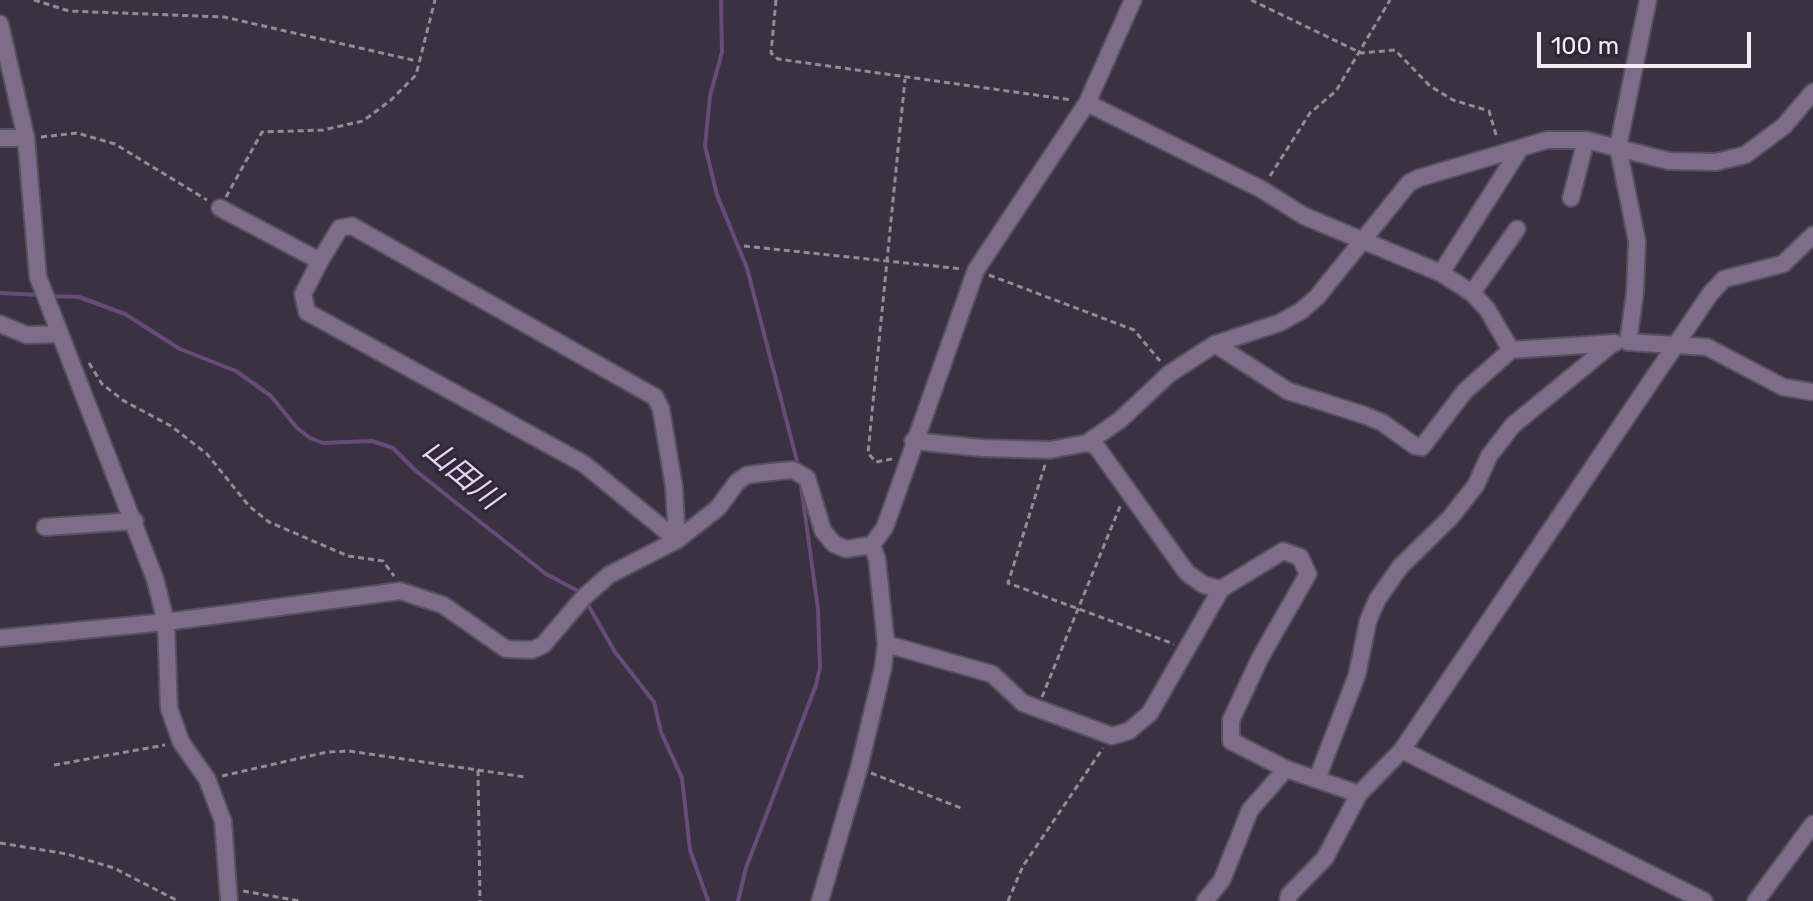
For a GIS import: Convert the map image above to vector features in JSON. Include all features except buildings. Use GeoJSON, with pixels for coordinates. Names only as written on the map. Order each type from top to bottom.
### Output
{"type":"FeatureCollection","features":[{"type":"Feature","properties":{"kind":"street"},"geometry":{"type":"LineString","coordinates":[[0,638],[166,622],[400,591],[418,594],[443,605],[506,649],[519,652],[543,645],[609,575],[677,540],[718,508],[737,482],[747,475],[800,474],[823,531],[834,544],[846,549],[872,545],[885,527],[976,270],[1087,103],[1133,0]]}},
{"type":"Feature","properties":{"kind":"street"},"geometry":{"type":"LineString","coordinates":[[1317,779],[1357,675],[1368,621],[1377,600],[1400,567],[1450,518],[1476,485],[1489,456],[1513,425],[1621,343],[1635,293],[1637,241],[1618,147],[1648,0]]}},
{"type":"Feature","properties":{"kind":"street"},"geometry":{"type":"LineString","coordinates":[[0,24],[26,138],[38,277],[135,521],[166,622],[169,708],[181,742],[207,779],[223,821],[228,895]]}},
{"type":"Feature","properties":{"kind":"street"},"geometry":{"type":"LineString","coordinates":[[911,449],[1050,450],[1087,443],[1120,420],[1169,374],[1215,344],[1279,323],[1301,311],[1317,297],[1409,183],[1547,140],[1586,140],[1669,161],[1716,162],[1745,155],[1784,126],[1813,92]]}},
{"type":"Feature","properties":{"kind":"street"},"geometry":{"type":"LineString","coordinates":[[1087,103],[1261,189],[1304,216],[1441,273],[1472,293],[1487,309],[1511,350]]}},
{"type":"Feature","properties":{"kind":"street"},"geometry":{"type":"LineString","coordinates":[[0,138],[26,138]]}},
{"type":"Feature","properties":{"kind":"street"},"geometry":{"type":"LineString","coordinates":[[1571,198],[1586,140]]}},
{"type":"Feature","properties":{"kind":"street"},"geometry":{"type":"LineString","coordinates":[[1441,273],[1520,149]]}},
{"type":"Feature","properties":{"kind":"street"},"geometry":{"type":"LineString","coordinates":[[220,208],[320,261]]}},
{"type":"Feature","properties":{"kind":"street"},"geometry":{"type":"LineString","coordinates":[[352,226],[646,390],[661,409],[674,487],[677,540],[584,464],[307,312],[303,294],[340,228],[352,226]]}},
{"type":"Feature","properties":{"kind":"street"},"geometry":{"type":"LineString","coordinates":[[1472,293],[1517,229]]}},
{"type":"Feature","properties":{"kind":"street"},"geometry":{"type":"LineString","coordinates":[[1288,901],[1289,895],[1325,858],[1359,794],[1402,750],[1677,343],[1724,279],[1783,264],[1813,235]]}},
{"type":"Feature","properties":{"kind":"street"},"geometry":{"type":"LineString","coordinates":[[0,324],[27,335],[59,334]]}},
{"type":"Feature","properties":{"kind":"street"},"geometry":{"type":"LineString","coordinates":[[1215,344],[1288,391],[1364,415],[1383,423],[1415,446],[1422,447],[1465,391],[1511,350],[1621,343],[1677,343],[1707,347],[1783,387],[1813,392]]}},
{"type":"Feature","properties":{"kind":"street"},"geometry":{"type":"LineString","coordinates":[[1087,443],[1096,446],[1187,573],[1204,585],[1221,589]]}},
{"type":"Feature","properties":{"kind":"street"},"geometry":{"type":"LineString","coordinates":[[45,527],[135,521]]}},
{"type":"Feature","properties":{"kind":"street"},"geometry":{"type":"LineString","coordinates":[[820,901],[859,768],[886,644],[877,559],[872,545]]}},
{"type":"Feature","properties":{"kind":"street"},"geometry":{"type":"LineString","coordinates":[[886,644],[992,674],[1023,703],[1112,736],[1129,731],[1150,713],[1221,589],[1283,551],[1300,557],[1308,574],[1260,658],[1231,720],[1231,741],[1286,769],[1359,794]]}},
{"type":"Feature","properties":{"kind":"street"},"geometry":{"type":"LineString","coordinates":[[1402,750],[1704,901]]}},
{"type":"Feature","properties":{"kind":"street"},"geometry":{"type":"LineString","coordinates":[[1205,901],[1222,880],[1250,810],[1286,769]]}},
{"type":"Feature","properties":{"kind":"street"},"geometry":{"type":"LineString","coordinates":[[1756,901],[1813,824]]}},
{"type":"Feature","properties":{"kind":"path"},"geometry":{"type":"LineString","coordinates":[[34,0],[69,11],[224,17],[417,61]]}},
{"type":"Feature","properties":{"kind":"path"},"geometry":{"type":"LineString","coordinates":[[26,138],[77,133],[115,144],[220,208],[262,132],[323,130],[363,121],[416,75],[417,61],[435,0]]}},
{"type":"Feature","properties":{"kind":"path"},"geometry":{"type":"LineString","coordinates":[[776,0],[773,58],[1087,103]]}},
{"type":"Feature","properties":{"kind":"path"},"geometry":{"type":"LineString","coordinates":[[1251,0],[1361,53],[1395,50],[1430,86],[1453,100],[1489,111],[1500,154]]}},
{"type":"Feature","properties":{"kind":"path"},"geometry":{"type":"LineString","coordinates":[[1261,189],[1310,113],[1336,91],[1390,0]]}},
{"type":"Feature","properties":{"kind":"path"},"geometry":{"type":"LineString","coordinates":[[905,79],[868,453],[876,462],[911,449]]}},
{"type":"Feature","properties":{"kind":"path"},"geometry":{"type":"LineString","coordinates":[[84,355],[102,384],[124,401],[171,426],[207,454],[249,506],[269,522],[348,556],[383,561],[400,591]]}},
{"type":"Feature","properties":{"kind":"path"},"geometry":{"type":"LineString","coordinates":[[1050,450],[1008,583],[1186,648]]}},
{"type":"Feature","properties":{"kind":"path"},"geometry":{"type":"LineString","coordinates":[[1037,709],[1127,489]]}},
{"type":"Feature","properties":{"kind":"path"},"geometry":{"type":"LineString","coordinates":[[1008,901],[1023,866],[1112,736]]}},
{"type":"Feature","properties":{"kind":"path"},"geometry":{"type":"LineString","coordinates":[[54,765],[181,742]]}},
{"type":"Feature","properties":{"kind":"path"},"geometry":{"type":"LineString","coordinates":[[207,779],[327,752],[349,751],[525,777]]}},
{"type":"Feature","properties":{"kind":"path"},"geometry":{"type":"LineString","coordinates":[[859,768],[961,808]]}},
{"type":"Feature","properties":{"kind":"path"},"geometry":{"type":"LineString","coordinates":[[478,770],[480,901]]}},
{"type":"Feature","properties":{"kind":"path"},"geometry":{"type":"LineString","coordinates":[[0,843],[67,854],[114,868],[178,901]]}},
{"type":"Feature","properties":{"kind":"path"},"geometry":{"type":"LineString","coordinates":[[228,895],[300,901]]}},
{"type":"Feature","properties":{"kind":"waterway"},"geometry":{"type":"LineString","coordinates":[[721,0],[722,52],[710,96],[705,146],[717,195],[747,268],[798,465]]}},
{"type":"Feature","properties":{"kind":"waterway","name":"山田川"},"geometry":{"type":"LineString","coordinates":[[0,293],[41,295]]}},
{"type":"Feature","properties":{"kind":"waterway","name":"山田川"},"geometry":{"type":"LineString","coordinates":[[50,296],[79,297],[125,314],[180,349],[236,371],[271,396],[297,428],[310,438],[323,443],[372,441],[393,448],[416,471],[546,574],[580,592]]}},
{"type":"Feature","properties":{"kind":"waterway"},"geometry":{"type":"LineString","coordinates":[[738,901],[746,868],[820,668],[818,609],[801,485]]}},
{"type":"Feature","properties":{"kind":"waterway","name":"山田川"},"geometry":{"type":"LineString","coordinates":[[587,603],[615,652],[654,702],[661,732],[682,778],[690,850],[708,901]]}}]}
